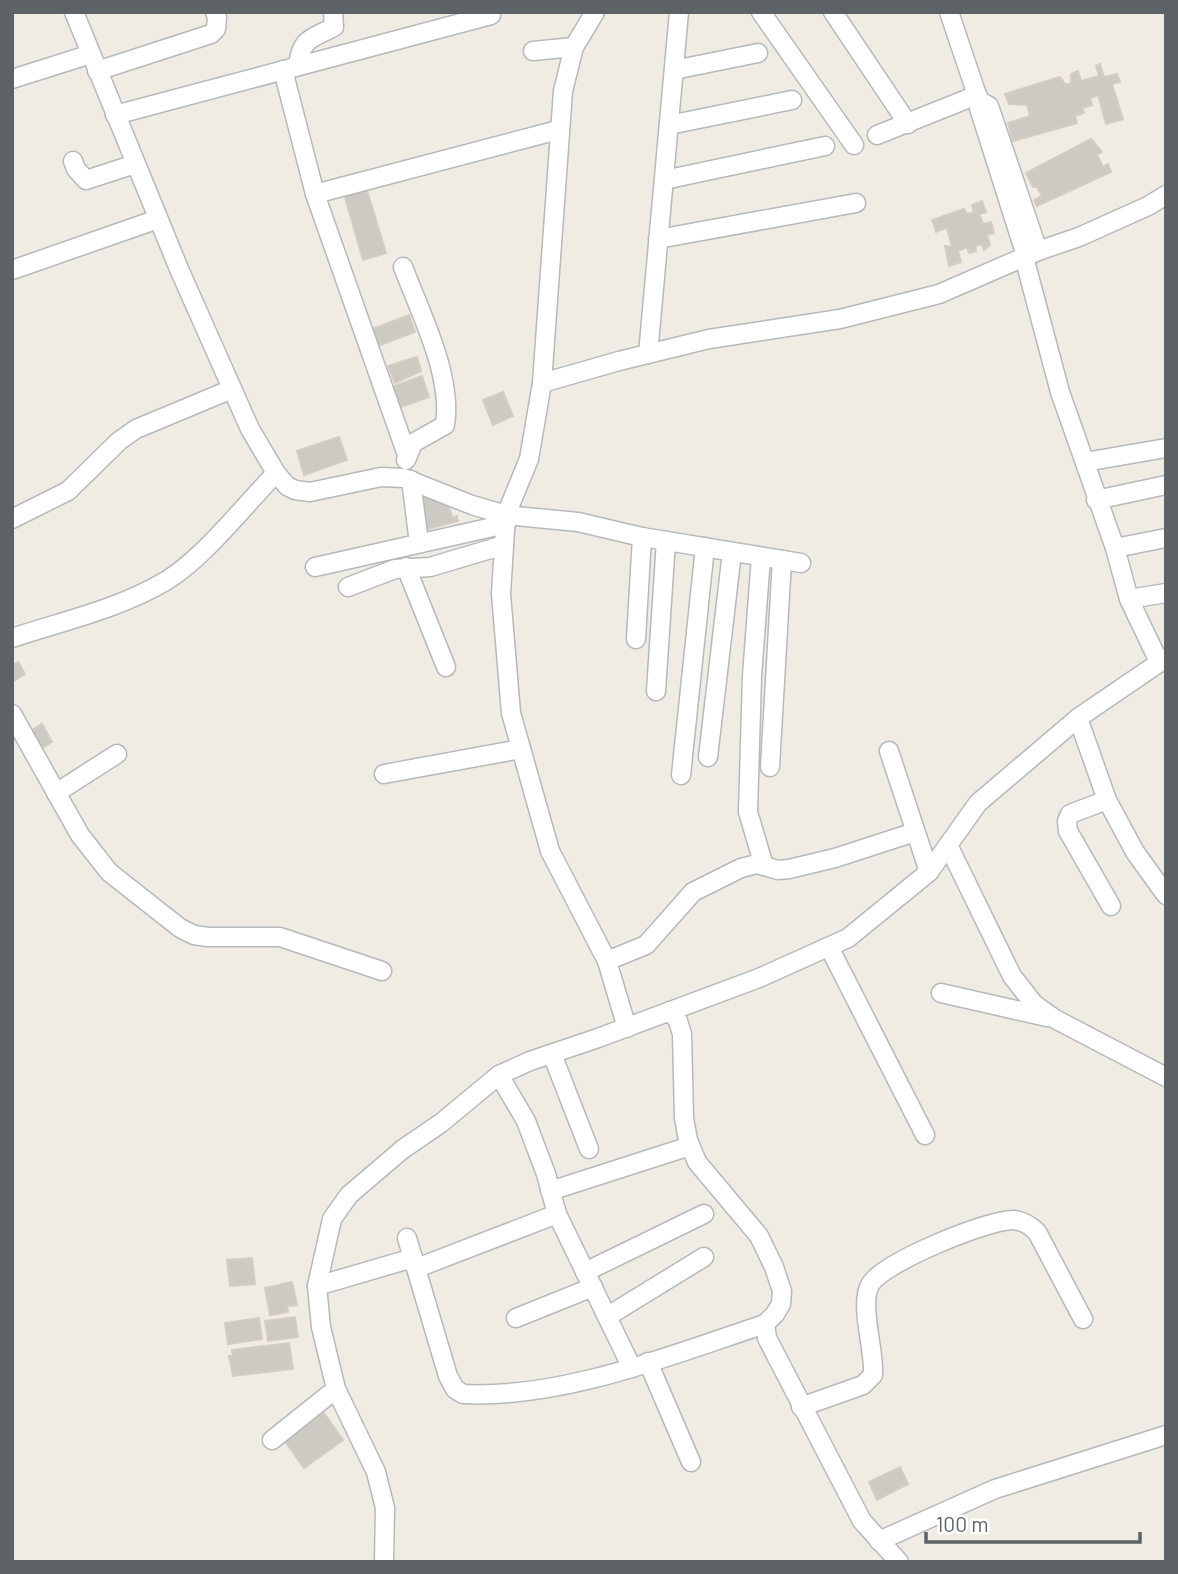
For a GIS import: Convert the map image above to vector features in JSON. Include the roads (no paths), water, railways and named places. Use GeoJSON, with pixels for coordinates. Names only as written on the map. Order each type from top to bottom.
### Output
{"type":"FeatureCollection","features":[{"type":"Feature","properties":{"kind":"street"},"geometry":{"type":"LineString","coordinates":[[74,12],[158,219],[232,389],[250,429],[276,473],[287,486],[295,491],[310,492],[381,477],[407,479],[506,519]]}},
{"type":"Feature","properties":{"kind":"street"},"geometry":{"type":"LineString","coordinates":[[12,79],[211,34],[216,29],[215,12]]}},
{"type":"Feature","properties":{"kind":"street"},"geometry":{"type":"LineString","coordinates":[[333,12],[334,27],[303,44],[290,68],[315,194],[407,455],[407,479],[419,543]]}},
{"type":"Feature","properties":{"kind":"street"},"geometry":{"type":"LineString","coordinates":[[595,12],[574,47],[563,90],[558,130],[542,383],[529,458],[506,519],[502,607],[511,713],[551,851],[607,961],[627,1028]]}},
{"type":"Feature","properties":{"kind":"street"},"geometry":{"type":"LineString","coordinates":[[648,354],[680,12]]}},
{"type":"Feature","properties":{"kind":"street"},"geometry":{"type":"LineString","coordinates":[[761,12],[854,145]]}},
{"type":"Feature","properties":{"kind":"street"},"geometry":{"type":"LineString","coordinates":[[833,12],[908,124]]}},
{"type":"Feature","properties":{"kind":"street"},"geometry":{"type":"LineString","coordinates":[[384,1562],[385,1508],[376,1472],[336,1389],[321,1327],[317,1286],[332,1219],[349,1195],[403,1149],[441,1123],[499,1075],[759,978],[848,938],[929,872],[978,803],[1078,718],[1162,660],[1129,599],[1115,548],[1060,392],[1029,255],[978,111],[979,98],[949,12]]}},
{"type":"Feature","properties":{"kind":"street"},"geometry":{"type":"LineString","coordinates":[[115,115],[290,68],[438,20],[491,15]]}},
{"type":"Feature","properties":{"kind":"street"},"geometry":{"type":"LineString","coordinates":[[534,51],[574,47]]}},
{"type":"Feature","properties":{"kind":"street"},"geometry":{"type":"LineString","coordinates":[[674,70],[758,53]]}},
{"type":"Feature","properties":{"kind":"street"},"geometry":{"type":"LineString","coordinates":[[877,135],[979,98]]}},
{"type":"Feature","properties":{"kind":"street"},"geometry":{"type":"LineString","coordinates":[[669,125],[792,100]]}},
{"type":"Feature","properties":{"kind":"street"},"geometry":{"type":"LineString","coordinates":[[315,194],[558,130]]}},
{"type":"Feature","properties":{"kind":"street"},"geometry":{"type":"LineString","coordinates":[[664,180],[825,146]]}},
{"type":"Feature","properties":{"kind":"street"},"geometry":{"type":"LineString","coordinates":[[73,161],[82,178],[86,180],[135,164]]}},
{"type":"Feature","properties":{"kind":"street"},"geometry":{"type":"LineString","coordinates":[[542,383],[709,339],[840,319],[939,294],[1029,255],[1079,237],[1166,195]]}},
{"type":"Feature","properties":{"kind":"street"},"geometry":{"type":"LineString","coordinates":[[658,239],[856,203]]}},
{"type":"Feature","properties":{"kind":"street"},"geometry":{"type":"LineString","coordinates":[[12,270],[158,219]]}},
{"type":"Feature","properties":{"kind":"street"},"geometry":{"type":"LineString","coordinates":[[403,267],[443,376],[447,415],[445,425],[413,443],[407,455]]}},
{"type":"Feature","properties":{"kind":"street"},"geometry":{"type":"LineString","coordinates":[[12,519],[68,491],[119,441],[136,429],[232,389]]}},
{"type":"Feature","properties":{"kind":"street"},"geometry":{"type":"LineString","coordinates":[[1085,462],[1166,448]]}},
{"type":"Feature","properties":{"kind":"street"},"geometry":{"type":"LineString","coordinates":[[12,638],[132,598],[165,581],[190,563],[276,473]]}},
{"type":"Feature","properties":{"kind":"street"},"geometry":{"type":"LineString","coordinates":[[1096,500],[1166,485]]}},
{"type":"Feature","properties":{"kind":"street"},"geometry":{"type":"LineString","coordinates":[[315,567],[506,519],[578,522],[642,537],[800,563]]}},
{"type":"Feature","properties":{"kind":"street"},"geometry":{"type":"LineString","coordinates":[[636,639],[642,537]]}},
{"type":"Feature","properties":{"kind":"street"},"geometry":{"type":"LineString","coordinates":[[1115,548],[1166,538]]}},
{"type":"Feature","properties":{"kind":"street"},"geometry":{"type":"LineString","coordinates":[[656,691],[666,541]]}},
{"type":"Feature","properties":{"kind":"street"},"geometry":{"type":"LineString","coordinates":[[348,587],[406,567],[430,568],[504,545]]}},
{"type":"Feature","properties":{"kind":"street"},"geometry":{"type":"LineString","coordinates":[[681,775],[705,547]]}},
{"type":"Feature","properties":{"kind":"street"},"geometry":{"type":"LineString","coordinates":[[708,757],[733,552]]}},
{"type":"Feature","properties":{"kind":"street"},"geometry":{"type":"LineString","coordinates":[[761,557],[752,676],[748,811],[764,866]]}},
{"type":"Feature","properties":{"kind":"street"},"geometry":{"type":"LineString","coordinates":[[770,767],[782,560]]}},
{"type":"Feature","properties":{"kind":"street"},"geometry":{"type":"LineString","coordinates":[[406,567],[446,667]]}},
{"type":"Feature","properties":{"kind":"street"},"geometry":{"type":"LineString","coordinates":[[1129,599],[1166,593]]}},
{"type":"Feature","properties":{"kind":"street"},"geometry":{"type":"LineString","coordinates":[[12,714],[80,835],[109,872],[180,928],[194,935],[208,937],[280,937],[383,971]]}},
{"type":"Feature","properties":{"kind":"street"},"geometry":{"type":"LineString","coordinates":[[1078,718],[1107,800],[1135,852],[1166,895]]}},
{"type":"Feature","properties":{"kind":"street"},"geometry":{"type":"LineString","coordinates":[[384,774],[521,749]]}},
{"type":"Feature","properties":{"kind":"street"},"geometry":{"type":"LineString","coordinates":[[889,751],[929,872]]}},
{"type":"Feature","properties":{"kind":"street"},"geometry":{"type":"LineString","coordinates":[[56,793],[117,754]]}},
{"type":"Feature","properties":{"kind":"street"},"geometry":{"type":"LineString","coordinates":[[1107,800],[1070,814],[1067,821],[1068,831],[1111,906]]}},
{"type":"Feature","properties":{"kind":"street"},"geometry":{"type":"LineString","coordinates":[[607,961],[646,945],[682,902],[705,885],[749,866],[757,864],[778,870],[789,869],[835,858],[915,832]]}},
{"type":"Feature","properties":{"kind":"street"},"geometry":{"type":"LineString","coordinates":[[948,845],[1012,976],[1034,1004],[1055,1019],[1166,1077]]}},
{"type":"Feature","properties":{"kind":"street"},"geometry":{"type":"LineString","coordinates":[[829,947],[925,1135]]}},
{"type":"Feature","properties":{"kind":"street"},"geometry":{"type":"LineString","coordinates":[[942,993],[1055,1019]]}},
{"type":"Feature","properties":{"kind":"street"},"geometry":{"type":"LineString","coordinates":[[407,1238],[448,1376],[455,1388],[463,1394],[534,1391],[640,1365],[765,1324],[781,1304],[782,1291],[775,1267],[759,1236],[697,1162],[690,1146],[684,1118],[682,1034],[678,1021],[670,1011]]}},
{"type":"Feature","properties":{"kind":"street"},"geometry":{"type":"LineString","coordinates":[[552,1054],[589,1149]]}},
{"type":"Feature","properties":{"kind":"street"},"geometry":{"type":"LineString","coordinates":[[499,1075],[526,1121],[557,1214],[589,1279],[608,1316],[640,1365],[691,1462]]}},
{"type":"Feature","properties":{"kind":"street"},"geometry":{"type":"LineString","coordinates":[[551,1191],[690,1146]]}},
{"type":"Feature","properties":{"kind":"street"},"geometry":{"type":"LineString","coordinates":[[317,1286],[415,1263],[557,1214]]}},
{"type":"Feature","properties":{"kind":"street"},"geometry":{"type":"LineString","coordinates":[[516,1318],[704,1214]]}},
{"type":"Feature","properties":{"kind":"street"},"geometry":{"type":"LineString","coordinates":[[801,1407],[863,1385],[873,1375],[867,1301],[868,1287],[876,1276],[948,1239],[1000,1222],[1014,1220],[1027,1223],[1037,1231],[1083,1319]]}},
{"type":"Feature","properties":{"kind":"street"},"geometry":{"type":"LineString","coordinates":[[608,1316],[704,1257]]}},
{"type":"Feature","properties":{"kind":"street"},"geometry":{"type":"LineString","coordinates":[[765,1324],[767,1338],[862,1521],[899,1562]]}},
{"type":"Feature","properties":{"kind":"street"},"geometry":{"type":"LineString","coordinates":[[272,1440],[336,1389]]}},
{"type":"Feature","properties":{"kind":"street"},"geometry":{"type":"LineString","coordinates":[[879,1541],[995,1489],[1166,1435]]}}]}
